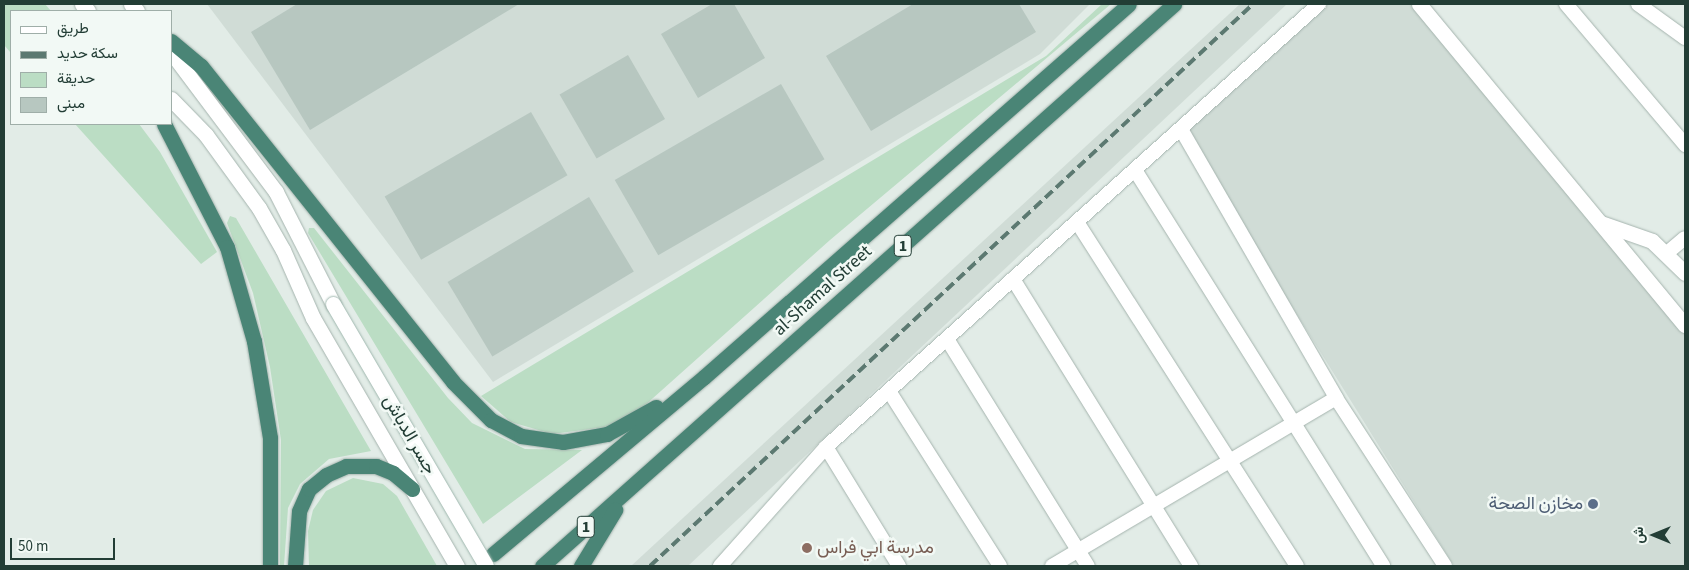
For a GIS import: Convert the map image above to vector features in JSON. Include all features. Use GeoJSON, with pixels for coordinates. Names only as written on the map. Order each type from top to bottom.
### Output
{"type":"FeatureCollection","features":[{"type":"Feature","properties":{"kind":"highway","name":"al-Shamal Street"},"geometry":{"type":"LineString","coordinates":[[490,560],[704,377],[1129,4]]}},
{"type":"Feature","properties":{"kind":"highway","name":"al-Shamal Street"},"geometry":{"type":"LineString","coordinates":[[542,566],[1174,4]]}},
{"type":"Feature","properties":{"kind":"highway"},"geometry":{"type":"LineString","coordinates":[[172,42],[201,66],[453,382],[504,428],[548,441],[594,438],[623,427],[704,377]]}},
{"type":"Feature","properties":{"kind":"highway"},"geometry":{"type":"LineString","coordinates":[[165,125],[227,246],[254,341],[270,438],[270,566]]}},
{"type":"Feature","properties":{"kind":"highway"},"geometry":{"type":"LineString","coordinates":[[295,566],[299,511],[309,489],[326,474],[346,466],[376,466],[393,473],[412,489]]}},
{"type":"Feature","properties":{"kind":"highway"},"geometry":{"type":"LineString","coordinates":[[581,566],[595,538],[631,488]]}},
{"type":"Feature","properties":{"kind":"main road"},"geometry":{"type":"LineString","coordinates":[[1419,4],[1685,325]]}},
{"type":"Feature","properties":{"kind":"main road","name":"جسر الدباش"},"geometry":{"type":"LineString","coordinates":[[172,53],[276,192],[332,304],[490,560]]}},
{"type":"Feature","properties":{"kind":"main road","name":"جسر الدباش"},"geometry":{"type":"LineString","coordinates":[[172,100],[206,134],[259,208],[283,250],[314,318],[457,566]]}},
{"type":"Feature","properties":{"kind":"main road"},"geometry":{"type":"LineString","coordinates":[[1601,223],[1637,234],[1667,253],[1685,273]]}},
{"type":"Feature","properties":{"kind":"street"},"geometry":{"type":"LineString","coordinates":[[720,566],[826,447],[1319,4]]}},
{"type":"Feature","properties":{"kind":"street"},"geometry":{"type":"LineString","coordinates":[[1566,4],[1685,145]]}},
{"type":"Feature","properties":{"kind":"street"},"geometry":{"type":"LineString","coordinates":[[1638,4],[1685,38]]}},
{"type":"Feature","properties":{"kind":"street"},"geometry":{"type":"LineString","coordinates":[[1181,129],[1336,398],[1445,566]]}},
{"type":"Feature","properties":{"kind":"street"},"geometry":{"type":"LineString","coordinates":[[1135,170],[1383,566]]}},
{"type":"Feature","properties":{"kind":"street"},"geometry":{"type":"LineString","coordinates":[[1077,222],[1296,566]]}},
{"type":"Feature","properties":{"kind":"street"},"geometry":{"type":"LineString","coordinates":[[1667,253],[1685,238]]}},
{"type":"Feature","properties":{"kind":"street"},"geometry":{"type":"LineString","coordinates":[[1013,279],[1191,566]]}},
{"type":"Feature","properties":{"kind":"street"},"geometry":{"type":"LineString","coordinates":[[946,339],[1088,566]]}},
{"type":"Feature","properties":{"kind":"street"},"geometry":{"type":"LineString","coordinates":[[889,391],[1000,566]]}},
{"type":"Feature","properties":{"kind":"street"},"geometry":{"type":"LineString","coordinates":[[1052,566],[1336,398]]}},
{"type":"Feature","properties":{"kind":"street"},"geometry":{"type":"LineString","coordinates":[[826,447],[899,566]]}},
{"type":"Feature","properties":{"kind":"shaded area"},"geometry":{"type":"Polygon","coordinates":[[[207,4],[1090,4],[1040,54],[493,382],[207,4]]]}},
{"type":"Feature","properties":{"kind":"shaded area"},"geometry":{"type":"Polygon","coordinates":[[[1240,4],[1287,4],[688,566],[631,566],[1240,4]]]}},
{"type":"Feature","properties":{"kind":"shaded area"},"geometry":{"type":"Polygon","coordinates":[[[1319,4],[1421,4],[1685,323],[1685,566],[1454,566],[1181,129],[1319,4]]]}},
{"type":"Feature","properties":{"kind":"green space"},"geometry":{"type":"Polygon","coordinates":[[[4,4],[45,4],[50,10],[10,10],[10,52],[4,45],[4,4]]]}},
{"type":"Feature","properties":{"kind":"green space"},"geometry":{"type":"Polygon","coordinates":[[[1102,4],[1111,4],[830,240],[643,407],[606,427],[552,434],[511,422],[481,396],[1046,56],[1102,4]]]}},
{"type":"Feature","properties":{"kind":"green space"},"geometry":{"type":"Polygon","coordinates":[[[76,125],[140,125],[160,152],[217,252],[201,264],[76,125]]]}},
{"type":"Feature","properties":{"kind":"green space"},"geometry":{"type":"Polygon","coordinates":[[[230,216],[236,218],[371,451],[329,459],[300,484],[288,508],[284,566],[280,566],[281,440],[270,367],[253,293],[227,223],[230,216]]]}},
{"type":"Feature","properties":{"kind":"green space"},"geometry":{"type":"Polygon","coordinates":[[[309,228],[314,228],[448,398],[472,423],[525,449],[582,450],[483,524],[308,233],[309,228]]]}},
{"type":"Feature","properties":{"kind":"green space"},"geometry":{"type":"Polygon","coordinates":[[[353,478],[383,484],[397,496],[437,566],[309,566],[308,531],[313,510],[326,491],[353,478]]]}},
{"type":"Feature","properties":{"kind":"building"},"geometry":{"type":"Polygon","coordinates":[[[297,4],[519,4],[310,130],[251,32],[297,4]]]}},
{"type":"Feature","properties":{"kind":"building"},"geometry":{"type":"Polygon","coordinates":[[[712,4],[734,4],[765,58],[698,98],[661,34],[712,4]]]}},
{"type":"Feature","properties":{"kind":"building"},"geometry":{"type":"Polygon","coordinates":[[[913,4],[1019,4],[1036,32],[871,131],[826,56],[913,4]]]}},
{"type":"Feature","properties":{"kind":"building"},"geometry":{"type":"Polygon","coordinates":[[[628,55],[665,119],[597,159],[560,94],[628,55]]]}},
{"type":"Feature","properties":{"kind":"building"},"geometry":{"type":"Polygon","coordinates":[[[781,84],[824,159],[658,255],[615,180],[781,84]]]}},
{"type":"Feature","properties":{"kind":"building"},"geometry":{"type":"Polygon","coordinates":[[[531,112],[568,175],[421,260],[385,196],[531,112]]]}},
{"type":"Feature","properties":{"kind":"building"},"geometry":{"type":"Polygon","coordinates":[[[589,197],[634,272],[492,357],[448,282],[589,197]]]}},
{"type":"Feature","properties":{"kind":"railway"},"geometry":{"type":"LineString","coordinates":[[650,566],[1253,4]]}},
{"type":"Feature","properties":{"kind":"place","name":"مخازن الصحة"},"geometry":{"type":"Point","coordinates":[1593,504]}},
{"type":"Feature","properties":{"kind":"place","name":"مدرسة ابي فراس"},"geometry":{"type":"Point","coordinates":[807,548]}}]}
